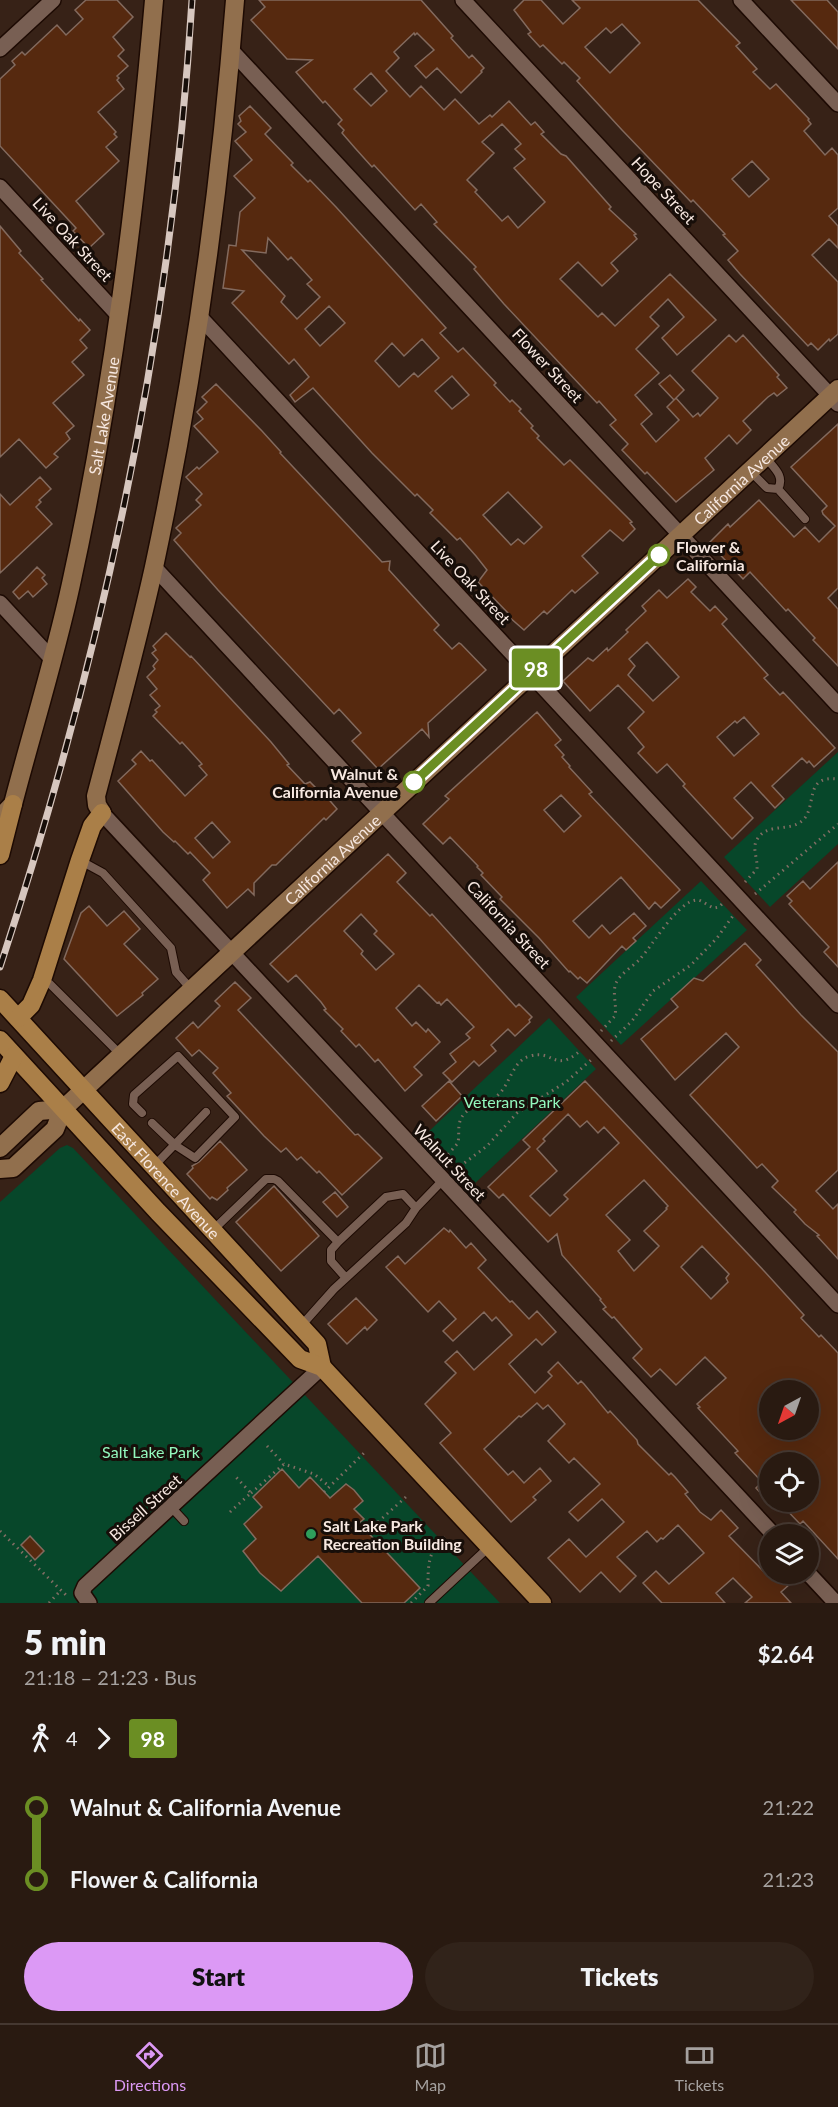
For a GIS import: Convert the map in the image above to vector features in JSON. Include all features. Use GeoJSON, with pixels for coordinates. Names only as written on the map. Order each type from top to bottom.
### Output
{"type":"FeatureCollection","features":[{"type":"Feature","properties":{"kind":"main road"},"geometry":{"type":"LineString","coordinates":[[0,855],[13,804]]}},
{"type":"Feature","properties":{"kind":"main road"},"geometry":{"type":"LineString","coordinates":[[18,1018],[31,1005],[42,980],[92,826],[102,813]]}},
{"type":"Feature","properties":{"kind":"main road","name":"East Florence Avenue"},"geometry":{"type":"LineString","coordinates":[[0,999],[317,1344],[322,1367]]}},
{"type":"Feature","properties":{"kind":"main road","name":"East Florence Avenue"},"geometry":{"type":"LineString","coordinates":[[0,1040],[158,1212],[300,1359],[322,1367],[542,1603]]}},
{"type":"Feature","properties":{"kind":"main road"},"geometry":{"type":"LineString","coordinates":[[0,1083],[14,1056]]}},
{"type":"Feature","properties":{"kind":"street"},"geometry":{"type":"LineString","coordinates":[[0,49],[53,0]]}},
{"type":"Feature","properties":{"kind":"street","name":"Salt Lake Avenue"},"geometry":{"type":"LineString","coordinates":[[0,818],[13,804],[52,659],[78,550],[98,446],[119,316],[140,152],[154,0]]}},
{"type":"Feature","properties":{"kind":"street"},"geometry":{"type":"LineString","coordinates":[[102,813],[97,805],[96,796],[154,567],[190,380],[218,184],[235,0]]}},
{"type":"Feature","properties":{"kind":"street","name":"Hope Street"},"geometry":{"type":"LineString","coordinates":[[463,0],[836,396]]}},
{"type":"Feature","properties":{"kind":"street"},"geometry":{"type":"LineString","coordinates":[[741,0],[838,104]]}},
{"type":"Feature","properties":{"kind":"street","name":"Flower Street"},"geometry":{"type":"LineString","coordinates":[[231,50],[838,705]]}},
{"type":"Feature","properties":{"kind":"street","name":"Live Oak Street"},"geometry":{"type":"LineString","coordinates":[[0,187],[119,316]]}},
{"type":"Feature","properties":{"kind":"street","name":"Live Oak Street"},"geometry":{"type":"LineString","coordinates":[[200,317],[838,1005]]}},
{"type":"Feature","properties":{"kind":"street","name":"California Avenue"},"geometry":{"type":"LineString","coordinates":[[63,1109],[765,456],[836,396]]}},
{"type":"Feature","properties":{"kind":"street","name":"California Street"},"geometry":{"type":"LineString","coordinates":[[154,567],[838,1305]]}},
{"type":"Feature","properties":{"kind":"street"},"geometry":{"type":"LineString","coordinates":[[0,603],[52,659]]}},
{"type":"Feature","properties":{"kind":"street","name":"Walnut Street"},"geometry":{"type":"LineString","coordinates":[[102,813],[764,1524]]}},
{"type":"Feature","properties":{"kind":"street"},"geometry":{"type":"LineString","coordinates":[[0,1148],[39,1111],[63,1109],[55,1129],[13,1168],[0,1169]]}},
{"type":"Feature","properties":{"kind":"street","name":"Bissell Street"},"geometry":{"type":"LineString","coordinates":[[89,1603],[82,1593],[85,1586],[322,1367]]}},
{"type":"Feature","properties":{"kind":"street"},"geometry":{"type":"LineString","coordinates":[[818,1584],[836,1603]]}},
{"type":"Feature","properties":{"kind":"lane"},"geometry":{"type":"LineString","coordinates":[[765,456],[780,474],[781,483],[778,489]]}},
{"type":"Feature","properties":{"kind":"lane"},"geometry":{"type":"LineString","coordinates":[[749,471],[767,488],[778,489],[805,519]]}},
{"type":"Feature","properties":{"kind":"lane"},"geometry":{"type":"LineString","coordinates":[[80,860],[103,873],[171,948],[176,972],[192,989]]}},
{"type":"Feature","properties":{"kind":"lane"},"geometry":{"type":"LineString","coordinates":[[42,980],[50,984],[120,1055]]}},
{"type":"Feature","properties":{"kind":"lane"},"geometry":{"type":"LineString","coordinates":[[142,1113],[133,1104],[134,1095],[178,1056],[236,1117],[195,1158],[175,1145],[152,1123]]}},
{"type":"Feature","properties":{"kind":"lane"},"geometry":{"type":"LineString","coordinates":[[154,1166],[206,1112]]}},
{"type":"Feature","properties":{"kind":"lane"},"geometry":{"type":"LineString","coordinates":[[301,1326],[346,1278],[406,1223],[438,1174]]}},
{"type":"Feature","properties":{"kind":"lane"},"geometry":{"type":"LineString","coordinates":[[213,1230],[266,1179],[274,1179],[338,1242]]}},
{"type":"Feature","properties":{"kind":"lane"},"geometry":{"type":"LineString","coordinates":[[346,1278],[332,1261],[331,1250],[338,1242],[386,1197],[403,1194],[416,1208]]}},
{"type":"Feature","properties":{"kind":"lane"},"geometry":{"type":"LineString","coordinates":[[171,1507],[184,1521]]}},
{"type":"Feature","properties":{"kind":"lane"},"geometry":{"type":"LineString","coordinates":[[429,1603],[489,1546]]}},
{"type":"Feature","properties":{"kind":"path"},"geometry":{"type":"LineString","coordinates":[[438,1174],[458,1143],[458,1127],[465,1113],[498,1096],[520,1061],[527,1056],[537,1055],[563,1062],[597,1045],[632,1021],[653,991],[691,965],[717,938],[755,873],[757,869],[754,846],[759,836],[767,830],[799,823],[807,816],[813,790],[817,785],[828,779],[838,778]]}},
{"type":"Feature","properties":{"kind":"path"},"geometry":{"type":"LineString","coordinates":[[438,1174],[487,1146],[517,1113],[566,1082],[597,1045],[615,1016],[614,993],[617,981],[646,952],[666,924],[688,903],[697,900],[714,908],[739,898],[778,873],[838,824]]}},
{"type":"Feature","properties":{"kind":"path"},"geometry":{"type":"LineString","coordinates":[[267,1446],[284,1464],[314,1474],[329,1486]]}},
{"type":"Feature","properties":{"kind":"path"},"geometry":{"type":"LineString","coordinates":[[324,1491],[365,1452]]}},
{"type":"Feature","properties":{"kind":"path"},"geometry":{"type":"LineString","coordinates":[[230,1512],[284,1464]]}},
{"type":"Feature","properties":{"kind":"path"},"geometry":{"type":"LineString","coordinates":[[234,1475],[251,1493]]}},
{"type":"Feature","properties":{"kind":"path"},"geometry":{"type":"LineString","coordinates":[[369,1530],[406,1496]]}},
{"type":"Feature","properties":{"kind":"path"},"geometry":{"type":"LineString","coordinates":[[0,1531],[74,1603]]}},
{"type":"Feature","properties":{"kind":"path"},"geometry":{"type":"LineString","coordinates":[[411,1603],[428,1586],[428,1563],[435,1545],[445,1537]]}},
{"type":"Feature","properties":{"kind":"path"},"geometry":{"type":"LineString","coordinates":[[49,1603],[61,1590]]}},
{"type":"Feature","properties":{"kind":"green space"},"geometry":{"type":"Polygon","coordinates":[[[838,752],[838,844],[770,907],[724,857],[838,752]]]}},
{"type":"Feature","properties":{"kind":"green space"},"geometry":{"type":"Polygon","coordinates":[[[701,881],[747,930],[621,1045],[576,997],[701,881]]]}},
{"type":"Feature","properties":{"kind":"green space","name":"Veterans Park"},"geometry":{"type":"Polygon","coordinates":[[[549,1018],[596,1069],[472,1186],[425,1135],[549,1018]]]}},
{"type":"Feature","properties":{"kind":"green space","name":"Salt Lake Park"},"geometry":{"type":"Polygon","coordinates":[[[67,1145],[73,1148],[500,1603],[0,1603],[0,1202],[60,1148],[67,1145]]]}},
{"type":"Feature","properties":{"kind":"building"},"geometry":{"type":"Polygon","coordinates":[[[86,0],[117,0],[133,17],[113,37],[124,50],[118,56],[128,66],[117,76],[119,78],[117,80],[124,89],[98,112],[116,132],[114,134],[117,137],[106,147],[119,161],[76,201],[104,234],[89,248],[73,231],[76,228],[0,146],[0,79],[15,65],[12,61],[22,52],[25,55],[57,25],[66,35],[83,19],[75,10],[86,0]]]}},
{"type":"Feature","properties":{"kind":"building"},"geometry":{"type":"Polygon","coordinates":[[[259,0],[421,0],[469,58],[472,55],[484,68],[461,93],[437,68],[426,78],[415,66],[434,50],[417,33],[415,35],[414,33],[394,52],[399,58],[386,71],[410,97],[421,86],[444,110],[455,99],[479,124],[490,115],[492,117],[509,101],[531,125],[535,122],[544,132],[541,134],[561,154],[566,156],[611,207],[609,209],[636,234],[634,235],[637,239],[611,263],[618,271],[602,286],[578,262],[560,279],[598,317],[602,313],[615,326],[670,274],[716,320],[677,355],[662,338],[684,317],[668,299],[650,317],[659,326],[636,349],[659,373],[635,395],[652,414],[641,424],[656,442],[679,420],[667,407],[676,398],[693,417],[698,413],[700,416],[718,398],[692,371],[729,335],[736,342],[743,335],[779,375],[777,377],[787,388],[777,396],[774,393],[768,397],[743,421],[751,430],[737,444],[729,435],[705,458],[714,470],[676,502],[622,450],[628,444],[610,425],[616,420],[599,401],[597,403],[504,304],[474,269],[476,267],[434,224],[437,222],[421,204],[415,210],[342,133],[344,130],[338,124],[342,120],[325,101],[323,103],[296,72],[312,60],[287,59],[251,20],[265,7],[259,0]],[[371,73],[354,89],[371,106],[387,91],[371,73]],[[502,124],[482,142],[494,153],[467,180],[502,221],[508,216],[518,228],[545,202],[514,168],[525,159],[515,149],[521,144],[502,124]]]}},
{"type":"Feature","properties":{"kind":"building"},"geometry":{"type":"Polygon","coordinates":[[[524,0],[541,0],[563,24],[580,8],[572,0],[698,0],[740,43],[736,46],[757,69],[753,72],[770,89],[776,84],[809,119],[811,124],[804,131],[825,155],[832,148],[838,155],[838,208],[829,216],[838,226],[838,248],[829,239],[812,255],[838,282],[838,334],[818,350],[811,343],[808,346],[728,260],[738,251],[723,235],[725,234],[622,130],[577,81],[580,78],[543,45],[540,47],[528,34],[531,32],[514,10],[524,0]],[[622,24],[611,33],[606,28],[585,47],[610,73],[640,43],[622,24]],[[752,161],[732,179],[749,197],[769,179],[752,161]]]}},
{"type":"Feature","properties":{"kind":"building"},"geometry":{"type":"Polygon","coordinates":[[[791,0],[827,0],[838,12],[838,49],[791,0]]]}},
{"type":"Feature","properties":{"kind":"building"},"geometry":{"type":"Polygon","coordinates":[[[250,106],[271,128],[265,134],[293,163],[291,165],[308,182],[310,180],[336,207],[446,328],[440,333],[458,352],[463,348],[496,383],[494,385],[510,402],[512,400],[521,409],[519,411],[539,436],[537,438],[564,465],[570,460],[632,522],[630,523],[635,529],[623,541],[610,530],[582,556],[598,573],[575,593],[572,590],[547,614],[544,611],[524,630],[508,616],[510,615],[478,582],[487,570],[476,556],[460,538],[457,540],[430,513],[433,510],[417,494],[415,496],[372,453],[313,388],[295,402],[290,395],[309,377],[294,359],[289,364],[232,303],[244,291],[223,288],[229,245],[236,246],[240,212],[255,198],[234,176],[252,160],[235,141],[246,132],[238,124],[241,121],[239,116],[250,106]],[[268,238],[266,253],[242,250],[285,296],[281,302],[297,319],[320,297],[307,284],[312,280],[291,257],[288,260],[268,238]],[[329,306],[305,329],[320,346],[345,323],[329,306]],[[422,339],[404,356],[392,343],[375,361],[399,387],[414,373],[418,377],[439,358],[422,339]],[[452,376],[435,391],[452,409],[469,395],[452,376]],[[508,492],[483,515],[511,545],[518,539],[524,544],[542,527],[508,492]]]}},
{"type":"Feature","properties":{"kind":"building"},"geometry":{"type":"Polygon","coordinates":[[[0,226],[21,251],[19,253],[43,279],[41,280],[90,330],[80,340],[87,348],[72,362],[84,375],[53,403],[74,426],[66,433],[70,439],[54,454],[58,457],[46,468],[19,439],[0,457],[0,226]]]}},
{"type":"Feature","properties":{"kind":"building"},"geometry":{"type":"Polygon","coordinates":[[[670,375],[684,390],[674,400],[659,384],[670,375]]]}},
{"type":"Feature","properties":{"kind":"building"},"geometry":{"type":"Polygon","coordinates":[[[216,384],[382,562],[390,561],[389,570],[439,625],[434,630],[452,649],[459,643],[461,644],[486,670],[428,723],[429,737],[422,729],[378,769],[352,741],[361,733],[339,709],[334,714],[174,540],[181,533],[176,528],[201,505],[196,500],[202,494],[186,477],[218,452],[194,426],[203,419],[197,412],[207,402],[202,397],[216,384]]]}},
{"type":"Feature","properties":{"kind":"building"},"geometry":{"type":"Polygon","coordinates":[[[838,424],[838,588],[828,598],[838,609],[838,666],[788,609],[786,611],[750,572],[743,579],[709,543],[728,524],[730,527],[759,500],[794,537],[805,527],[819,542],[835,526],[823,514],[822,511],[827,506],[791,467],[838,424]]]}},
{"type":"Feature","properties":{"kind":"building"},"geometry":{"type":"Polygon","coordinates":[[[40,477],[51,489],[39,500],[41,502],[36,507],[52,524],[0,573],[0,494],[10,505],[40,477]]]}},
{"type":"Feature","properties":{"kind":"building"},"geometry":{"type":"Polygon","coordinates":[[[37,567],[45,575],[42,578],[47,584],[33,597],[28,591],[19,599],[13,592],[37,567]]]}},
{"type":"Feature","properties":{"kind":"building"},"geometry":{"type":"Polygon","coordinates":[[[688,579],[696,587],[691,592],[710,611],[715,606],[727,619],[722,624],[768,675],[764,678],[780,695],[783,692],[835,748],[814,767],[802,758],[772,786],[784,799],[775,808],[751,782],[734,798],[753,818],[732,839],[683,786],[685,784],[667,764],[657,773],[638,753],[644,747],[628,728],[644,712],[618,685],[590,711],[563,681],[588,658],[593,661],[607,648],[608,651],[646,611],[642,606],[659,590],[667,598],[688,579]],[[647,642],[629,659],[635,666],[628,675],[653,701],[679,677],[647,642]],[[744,717],[737,723],[735,721],[717,737],[734,756],[759,734],[744,717]]]}},
{"type":"Feature","properties":{"kind":"building"},"geometry":{"type":"Polygon","coordinates":[[[166,633],[191,656],[271,742],[289,764],[287,765],[305,784],[310,782],[317,789],[319,788],[337,809],[326,820],[324,818],[254,883],[254,895],[248,889],[227,908],[203,880],[210,873],[190,852],[188,854],[163,832],[118,781],[136,764],[132,760],[141,751],[185,796],[207,775],[199,766],[202,764],[182,742],[180,744],[153,716],[157,712],[155,710],[160,706],[150,695],[157,689],[147,677],[155,669],[153,666],[158,660],[152,653],[156,650],[153,646],[166,633]],[[212,822],[195,838],[213,858],[230,842],[212,822]]]}},
{"type":"Feature","properties":{"kind":"building"},"geometry":{"type":"Polygon","coordinates":[[[537,712],[561,740],[555,745],[564,755],[562,757],[569,767],[592,792],[589,794],[680,890],[661,908],[655,902],[649,909],[621,877],[573,921],[589,938],[602,925],[610,934],[634,913],[646,926],[633,938],[636,941],[626,950],[622,946],[587,983],[569,972],[500,899],[502,897],[481,875],[483,873],[478,866],[450,837],[443,844],[423,824],[449,799],[445,796],[537,712]],[[561,795],[544,810],[564,832],[581,816],[561,795]]]}},
{"type":"Feature","properties":{"kind":"building"},"geometry":{"type":"Polygon","coordinates":[[[388,854],[406,873],[397,882],[430,916],[432,914],[516,1007],[519,1004],[532,1017],[530,1022],[515,1036],[508,1029],[491,1045],[496,1051],[479,1066],[474,1061],[452,1082],[443,1073],[456,1062],[450,1054],[470,1038],[466,1034],[474,1027],[447,999],[441,1005],[437,1003],[419,985],[396,1008],[412,1026],[416,1022],[426,1032],[428,1029],[440,1042],[414,1067],[422,1075],[405,1091],[378,1059],[375,1062],[359,1044],[356,1047],[341,1031],[343,1029],[324,1010],[326,1009],[321,1002],[296,975],[288,982],[270,964],[388,854]],[[361,914],[344,931],[363,951],[361,954],[376,970],[394,954],[374,934],[377,931],[361,914]]]}},
{"type":"Feature","properties":{"kind":"building"},"geometry":{"type":"Polygon","coordinates":[[[838,862],[838,967],[824,952],[829,947],[789,904],[792,901],[787,896],[803,881],[810,889],[838,862]]]}},
{"type":"Feature","properties":{"kind":"building"},"geometry":{"type":"Polygon","coordinates":[[[89,906],[107,926],[124,911],[140,929],[124,944],[158,979],[142,993],[143,995],[117,1016],[64,959],[81,913],[89,906]]]}},
{"type":"Feature","properties":{"kind":"building"},"geometry":{"type":"Polygon","coordinates":[[[745,943],[761,960],[756,965],[838,1052],[838,1170],[816,1191],[833,1209],[838,1204],[838,1259],[817,1236],[819,1235],[805,1224],[794,1212],[796,1210],[772,1187],[778,1181],[762,1164],[757,1168],[690,1095],[739,1047],[726,1033],[675,1080],[641,1039],[678,1007],[671,999],[694,978],[703,981],[745,943]]]}},
{"type":"Feature","properties":{"kind":"building"},"geometry":{"type":"Polygon","coordinates":[[[235,982],[251,998],[238,1010],[355,1135],[358,1134],[382,1158],[342,1195],[319,1171],[317,1173],[301,1157],[297,1160],[286,1148],[281,1152],[264,1136],[227,1096],[231,1093],[213,1073],[218,1068],[199,1050],[192,1056],[176,1038],[193,1022],[198,1028],[220,1006],[215,1001],[235,982]]]}},
{"type":"Feature","properties":{"kind":"building"},"geometry":{"type":"Polygon","coordinates":[[[449,1081],[462,1096],[436,1121],[422,1106],[449,1081]]]}},
{"type":"Feature","properties":{"kind":"building"},"geometry":{"type":"Polygon","coordinates":[[[585,1081],[765,1272],[804,1315],[801,1318],[838,1353],[838,1559],[819,1538],[819,1524],[806,1524],[803,1521],[800,1524],[789,1512],[819,1512],[819,1452],[759,1452],[759,1479],[735,1453],[738,1451],[698,1408],[700,1407],[697,1404],[726,1378],[705,1357],[676,1385],[660,1369],[651,1377],[633,1358],[642,1349],[614,1317],[612,1318],[603,1309],[606,1307],[601,1299],[562,1255],[557,1234],[548,1242],[503,1194],[499,1198],[488,1187],[530,1147],[523,1140],[585,1081]],[[568,1114],[543,1139],[545,1141],[537,1149],[557,1171],[530,1196],[550,1216],[568,1199],[564,1195],[619,1143],[604,1127],[598,1133],[587,1121],[580,1127],[568,1114]],[[644,1180],[606,1215],[630,1240],[618,1251],[634,1271],[659,1246],[644,1231],[668,1206],[644,1180]],[[702,1246],[681,1267],[711,1299],[728,1282],[726,1278],[729,1274],[702,1246]]]}},
{"type":"Feature","properties":{"kind":"building"},"geometry":{"type":"Polygon","coordinates":[[[220,1141],[247,1170],[217,1200],[212,1197],[210,1199],[187,1174],[193,1168],[192,1166],[220,1141]]]}},
{"type":"Feature","properties":{"kind":"building"},"geometry":{"type":"Polygon","coordinates":[[[274,1186],[319,1236],[281,1271],[236,1222],[274,1186]]]}},
{"type":"Feature","properties":{"kind":"building"},"geometry":{"type":"Polygon","coordinates":[[[335,1192],[348,1207],[337,1217],[323,1202],[335,1192]]]}},
{"type":"Feature","properties":{"kind":"building"},"geometry":{"type":"Polygon","coordinates":[[[444,1228],[449,1232],[450,1230],[466,1248],[471,1243],[486,1260],[478,1268],[510,1302],[512,1301],[529,1319],[537,1311],[556,1332],[542,1345],[536,1339],[509,1364],[535,1393],[552,1376],[548,1372],[558,1362],[578,1384],[581,1381],[608,1413],[610,1411],[637,1440],[638,1444],[669,1475],[671,1473],[675,1477],[688,1492],[685,1494],[700,1512],[711,1520],[721,1510],[738,1528],[729,1536],[759,1567],[759,1584],[790,1584],[781,1592],[791,1603],[745,1603],[752,1597],[733,1578],[716,1593],[725,1603],[662,1603],[643,1583],[656,1571],[669,1584],[704,1553],[678,1525],[657,1542],[647,1531],[617,1557],[636,1576],[620,1592],[601,1572],[580,1592],[548,1558],[569,1539],[586,1557],[624,1522],[602,1499],[578,1521],[569,1512],[600,1484],[574,1458],[569,1463],[548,1441],[565,1424],[548,1405],[543,1409],[537,1403],[521,1417],[519,1416],[484,1449],[508,1475],[513,1471],[524,1483],[540,1468],[551,1481],[533,1497],[536,1500],[511,1522],[440,1443],[451,1433],[425,1404],[456,1373],[445,1362],[457,1351],[474,1370],[512,1335],[496,1317],[492,1321],[484,1312],[453,1341],[443,1331],[456,1319],[439,1301],[428,1312],[386,1267],[398,1256],[405,1264],[444,1228]]]}},
{"type":"Feature","properties":{"kind":"building"},"geometry":{"type":"Polygon","coordinates":[[[356,1298],[377,1320],[367,1330],[365,1327],[347,1344],[328,1324],[356,1298]]]}},
{"type":"Feature","properties":{"kind":"building","name":"Salt Lake Park Recreation Building"},"geometry":{"type":"Polygon","coordinates":[[[282,1469],[299,1488],[310,1477],[330,1498],[346,1484],[354,1490],[363,1501],[354,1509],[364,1519],[359,1523],[420,1588],[404,1603],[362,1603],[318,1556],[281,1591],[260,1573],[243,1551],[256,1539],[244,1524],[262,1507],[253,1497],[282,1469]]]}},
{"type":"Feature","properties":{"kind":"building"},"geometry":{"type":"Polygon","coordinates":[[[30,1536],[44,1551],[35,1560],[21,1545],[30,1536]]]}},
{"type":"Feature","properties":{"kind":"railway"},"geometry":{"type":"LineString","coordinates":[[0,967],[71,730],[101,610],[127,490],[150,368],[168,246],[182,123],[192,0]]}},
{"type":"Feature","properties":{"kind":"bus line","name":"98"},"geometry":{"type":"LineString","coordinates":[[414,782],[659,555]]}},
{"type":"Feature","properties":{"kind":"place","name":"Flower & California"},"geometry":{"type":"Point","coordinates":[659,555]}},
{"type":"Feature","properties":{"kind":"place","name":"Walnut & California Avenue"},"geometry":{"type":"Point","coordinates":[414,782]}},
{"type":"Feature","properties":{"kind":"place","name":"Salt Lake Park Recreation Building"},"geometry":{"type":"Point","coordinates":[311,1534]}}]}
